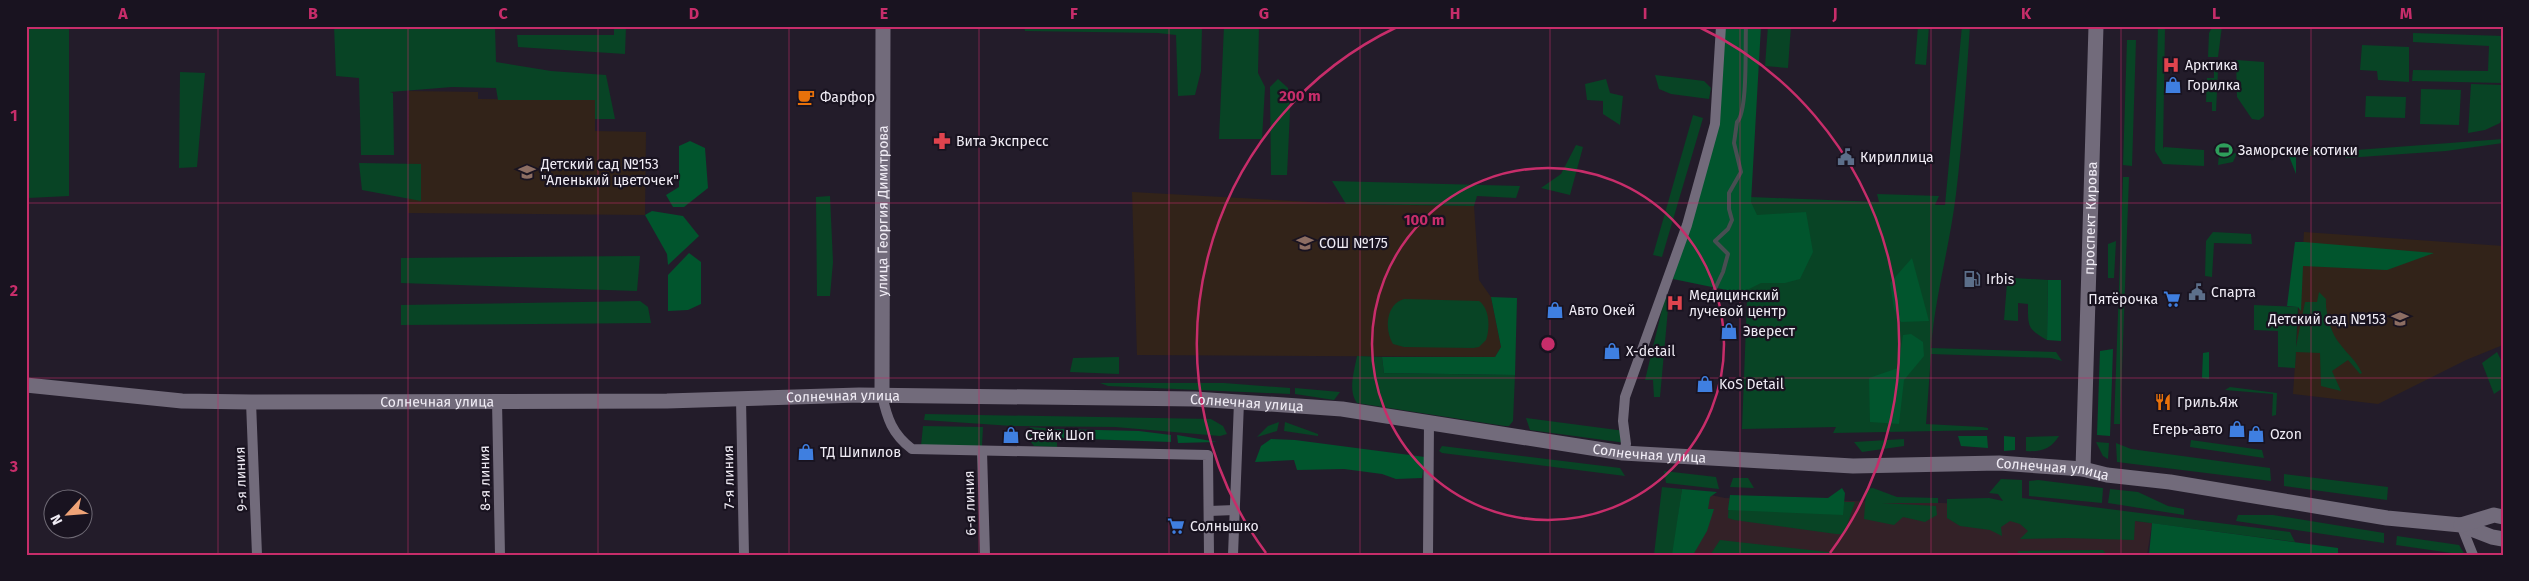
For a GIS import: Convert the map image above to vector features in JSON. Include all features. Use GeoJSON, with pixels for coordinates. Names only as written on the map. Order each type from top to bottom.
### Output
{"type":"FeatureCollection","features":[{"type":"Feature","properties":{"kind":"main road","name":"улица Георгия Димитрова"},"geometry":{"type":"LineString","coordinates":[[882,395],[883,26]]}},
{"type":"Feature","properties":{"kind":"main road","name":"проспект Кирова"},"geometry":{"type":"LineString","coordinates":[[2083,469],[2096,26]]}},
{"type":"Feature","properties":{"kind":"main road","name":"Солнечная улица"},"geometry":{"type":"LineString","coordinates":[[26,385],[182,401],[252,402],[741,399],[882,395],[1074,396],[1239,402],[1342,409],[1623,453],[1853,466],[1999,463],[2083,469],[2107,475],[2179,484],[2386,518],[2460,525],[2492,537],[2503,539]]}},
{"type":"Feature","properties":{"kind":"main road","name":"Солнечная улица"},"geometry":{"type":"LineString","coordinates":[[2460,525],[2494,516],[2503,517]]}},
{"type":"Feature","properties":{"kind":"street"},"geometry":{"type":"LineString","coordinates":[[1623,453],[1626,444],[1623,421],[1625,397],[1687,224],[1715,124],[1721,26]]}},
{"type":"Feature","properties":{"kind":"street"},"geometry":{"type":"LineString","coordinates":[[882,395],[887,420],[893,430],[912,448],[982,451],[1208,454],[1209,555]]}},
{"type":"Feature","properties":{"kind":"street","name":"7-я линия"},"geometry":{"type":"LineString","coordinates":[[741,399],[744,555]]}},
{"type":"Feature","properties":{"kind":"street","name":"8-я линия"},"geometry":{"type":"LineString","coordinates":[[497,401],[500,555]]}},
{"type":"Feature","properties":{"kind":"street","name":"9-я линия"},"geometry":{"type":"LineString","coordinates":[[252,402],[257,555]]}},
{"type":"Feature","properties":{"kind":"street"},"geometry":{"type":"LineString","coordinates":[[1233,555],[1239,402]]}},
{"type":"Feature","properties":{"kind":"street"},"geometry":{"type":"LineString","coordinates":[[1428,555],[1429,422]]}},
{"type":"Feature","properties":{"kind":"street","name":"6-я линия"},"geometry":{"type":"LineString","coordinates":[[982,451],[985,555]]}},
{"type":"Feature","properties":{"kind":"street"},"geometry":{"type":"LineString","coordinates":[[1209,511],[1235,510]]}},
{"type":"Feature","properties":{"kind":"street"},"geometry":{"type":"LineString","coordinates":[[2460,525],[2473,555]]}},
{"type":"Feature","properties":{"kind":"shaded area","name":"Детский сад №153 \"Аленький цветочек\""},"geometry":{"type":"Polygon","coordinates":[[[409,91],[478,92],[478,99],[595,100],[595,131],[646,132],[645,215],[408,213],[409,91]]]}},
{"type":"Feature","properties":{"kind":"shaded area","name":"СОШ №175"},"geometry":{"type":"Polygon","coordinates":[[[1132,192],[1346,204],[1474,206],[1479,280],[1491,297],[1501,347],[1495,357],[1137,355],[1132,192]]]}},
{"type":"Feature","properties":{"kind":"shaded area","name":"Детский сад №153"},"geometry":{"type":"Polygon","coordinates":[[[2304,232],[2503,246],[2503,345],[2466,360],[2378,404],[2293,394],[2304,232]]]}},
{"type":"Feature","properties":{"kind":"shaded area"},"geometry":{"type":"Polygon","coordinates":[[[1682,489],[1725,498],[1942,503],[2042,509],[2152,523],[2147,555],[1672,555],[1682,489]]]}},
{"type":"Feature","properties":{"kind":"green space"},"geometry":{"type":"Polygon","coordinates":[[[27,26],[69,26],[69,196],[28,198],[27,26]]]}},
{"type":"Feature","properties":{"kind":"green space"},"geometry":{"type":"Polygon","coordinates":[[[334,26],[495,26],[496,62],[551,71],[606,75],[615,119],[595,119],[595,100],[498,100],[496,88],[452,87],[390,92],[393,93],[394,155],[361,155],[359,78],[336,76],[334,26]]]}},
{"type":"Feature","properties":{"kind":"green space"},"geometry":{"type":"Polygon","coordinates":[[[614,26],[626,26],[625,54],[518,47],[517,35],[614,35],[614,26]]]}},
{"type":"Feature","properties":{"kind":"green space"},"geometry":{"type":"Polygon","coordinates":[[[1024,26],[1202,26],[1201,71],[1195,95],[1178,96],[1176,35],[1158,33],[1025,31],[1024,26]]]}},
{"type":"Feature","properties":{"kind":"green space"},"geometry":{"type":"Polygon","coordinates":[[[1224,26],[1259,26],[1258,73],[1265,87],[1262,139],[1219,139],[1224,26]]]}},
{"type":"Feature","properties":{"kind":"green space"},"geometry":{"type":"Polygon","coordinates":[[[1724,26],[1761,26],[1751,202],[1757,215],[1806,212],[1813,252],[1800,279],[1785,283],[1761,283],[1741,293],[1673,279],[1717,125],[1724,26]]]}},
{"type":"Feature","properties":{"kind":"green space"},"geometry":{"type":"Polygon","coordinates":[[[1768,26],[1791,26],[1788,68],[1765,66],[1768,26]]]}},
{"type":"Feature","properties":{"kind":"green space"},"geometry":{"type":"Polygon","coordinates":[[[1918,26],[1929,26],[1926,65],[1915,64],[1918,26]]]}},
{"type":"Feature","properties":{"kind":"green space"},"geometry":{"type":"Polygon","coordinates":[[[1962,26],[1970,26],[1961,152],[1931,348],[2056,352],[2062,361],[2051,358],[1931,354],[1926,424],[1982,427],[1988,428],[1988,430],[1833,433],[1836,427],[1742,429],[1751,197],[1879,202],[1877,194],[1939,196],[1935,205],[1945,205],[1962,26]]]}},
{"type":"Feature","properties":{"kind":"green space"},"geometry":{"type":"Polygon","coordinates":[[[2158,26],[2165,26],[2163,149],[2164,147],[2204,150],[2204,166],[2163,164],[2155,151],[2158,26]]]}},
{"type":"Feature","properties":{"kind":"green space"},"geometry":{"type":"Polygon","coordinates":[[[2213,26],[2222,26],[2218,57],[2208,57],[2209,33],[2213,26]]]}},
{"type":"Feature","properties":{"kind":"green space"},"geometry":{"type":"Polygon","coordinates":[[[2413,33],[2503,36],[2503,83],[2412,81],[2413,70],[2488,71],[2489,46],[2413,42],[2413,33]]]}},
{"type":"Feature","properties":{"kind":"green space"},"geometry":{"type":"Polygon","coordinates":[[[2127,40],[2136,40],[2132,166],[2123,165],[2127,40]]]}},
{"type":"Feature","properties":{"kind":"green space"},"geometry":{"type":"Polygon","coordinates":[[[2362,45],[2409,47],[2409,82],[2378,80],[2377,71],[2360,70],[2362,45]]]}},
{"type":"Feature","properties":{"kind":"green space"},"geometry":{"type":"Polygon","coordinates":[[[2236,60],[2264,62],[2264,116],[2259,120],[2252,119],[2237,97],[2236,60]]]}},
{"type":"Feature","properties":{"kind":"green space"},"geometry":{"type":"Polygon","coordinates":[[[2214,70],[2218,70],[2216,111],[2212,111],[2212,102],[2206,102],[2207,78],[2214,78],[2214,70]]]}},
{"type":"Feature","properties":{"kind":"green space"},"geometry":{"type":"Polygon","coordinates":[[[180,72],[205,73],[197,167],[179,168],[180,72]]]}},
{"type":"Feature","properties":{"kind":"green space"},"geometry":{"type":"Polygon","coordinates":[[[1655,75],[1704,81],[1711,88],[1709,99],[1671,94],[1659,89],[1655,75]]]}},
{"type":"Feature","properties":{"kind":"green space"},"geometry":{"type":"Polygon","coordinates":[[[1278,79],[1288,88],[1290,111],[1287,175],[1271,175],[1270,87],[1278,79]]]}},
{"type":"Feature","properties":{"kind":"green space"},"geometry":{"type":"Polygon","coordinates":[[[1606,79],[1610,93],[1623,96],[1620,125],[1603,114],[1603,101],[1587,100],[1585,84],[1606,79]]]}},
{"type":"Feature","properties":{"kind":"green space"},"geometry":{"type":"Polygon","coordinates":[[[2471,84],[2503,85],[2503,116],[2500,123],[2485,130],[2468,133],[2471,84]]]}},
{"type":"Feature","properties":{"kind":"green space"},"geometry":{"type":"Polygon","coordinates":[[[2421,89],[2461,90],[2459,125],[2420,124],[2421,89]]]}},
{"type":"Feature","properties":{"kind":"green space"},"geometry":{"type":"Polygon","coordinates":[[[2366,96],[2406,97],[2405,118],[2365,117],[2366,96]]]}},
{"type":"Feature","properties":{"kind":"green space"},"geometry":{"type":"Polygon","coordinates":[[[1693,115],[1703,118],[1662,257],[1653,255],[1693,115]]]}},
{"type":"Feature","properties":{"kind":"green space"},"geometry":{"type":"Polygon","coordinates":[[[2503,139],[2503,143],[2446,151],[2346,158],[2343,151],[2503,139]]]}},
{"type":"Feature","properties":{"kind":"green space"},"geometry":{"type":"Polygon","coordinates":[[[690,141],[705,148],[708,188],[684,207],[673,207],[666,195],[679,187],[679,146],[690,141]]]}},
{"type":"Feature","properties":{"kind":"green space"},"geometry":{"type":"Polygon","coordinates":[[[1576,145],[1583,147],[1570,195],[1541,188],[1561,174],[1576,145]]]}},
{"type":"Feature","properties":{"kind":"green space"},"geometry":{"type":"Polygon","coordinates":[[[2286,148],[2296,149],[2296,174],[2286,148]]]}},
{"type":"Feature","properties":{"kind":"green space"},"geometry":{"type":"Polygon","coordinates":[[[2335,148],[2336,156],[2296,156],[2296,149],[2335,148]]]}},
{"type":"Feature","properties":{"kind":"green space"},"geometry":{"type":"Polygon","coordinates":[[[2237,153],[2233,162],[2218,165],[2219,154],[2237,153]]]}},
{"type":"Feature","properties":{"kind":"green space"},"geometry":{"type":"Polygon","coordinates":[[[359,163],[421,164],[421,201],[362,190],[359,163]]]}},
{"type":"Feature","properties":{"kind":"green space"},"geometry":{"type":"Polygon","coordinates":[[[2123,177],[2129,177],[2120,424],[2114,424],[2123,177]]]}},
{"type":"Feature","properties":{"kind":"green space"},"geometry":{"type":"Polygon","coordinates":[[[1332,181],[1520,186],[1516,198],[1477,196],[1474,206],[1346,204],[1332,181]]]}},
{"type":"Feature","properties":{"kind":"green space"},"geometry":{"type":"Polygon","coordinates":[[[830,196],[833,262],[830,296],[817,296],[816,197],[830,196]]]}},
{"type":"Feature","properties":{"kind":"green space"},"geometry":{"type":"Polygon","coordinates":[[[652,211],[683,216],[699,236],[668,265],[667,254],[645,215],[652,211]]]}},
{"type":"Feature","properties":{"kind":"green space"},"geometry":{"type":"Polygon","coordinates":[[[2213,232],[2251,234],[2252,244],[2214,243],[2212,277],[2205,276],[2206,241],[2213,232]]]}},
{"type":"Feature","properties":{"kind":"green space"},"geometry":{"type":"Polygon","coordinates":[[[2116,241],[2114,278],[2108,278],[2108,244],[2116,241]]]}},
{"type":"Feature","properties":{"kind":"green space"},"geometry":{"type":"Polygon","coordinates":[[[2295,242],[2434,253],[2387,270],[2303,266],[2301,311],[2298,307],[2287,306],[2295,242]]]}},
{"type":"Feature","properties":{"kind":"green space"},"geometry":{"type":"Polygon","coordinates":[[[689,253],[701,262],[701,304],[688,310],[668,311],[668,275],[689,253]]]}},
{"type":"Feature","properties":{"kind":"green space"},"geometry":{"type":"Polygon","coordinates":[[[640,256],[637,291],[401,283],[401,258],[640,256]]]}},
{"type":"Feature","properties":{"kind":"green space"},"geometry":{"type":"Polygon","coordinates":[[[1912,258],[1929,321],[1901,322],[1894,309],[1890,283],[1912,258]]]}},
{"type":"Feature","properties":{"kind":"green space"},"geometry":{"type":"Polygon","coordinates":[[[2014,278],[2048,280],[2047,340],[2032,330],[2028,317],[2028,304],[2018,303],[2018,321],[2004,320],[2007,283],[2014,278]]]}},
{"type":"Feature","properties":{"kind":"green space"},"geometry":{"type":"Polygon","coordinates":[[[2048,280],[2061,280],[2061,341],[2047,340],[2048,280]]]}},
{"type":"Feature","properties":{"kind":"green space"},"geometry":{"type":"Polygon","coordinates":[[[2319,292],[2326,299],[2328,316],[2334,335],[2362,373],[2360,374],[2348,360],[2332,371],[2341,391],[2321,386],[2320,353],[2296,352],[2295,368],[2278,367],[2278,331],[2254,330],[2254,305],[2298,307],[2296,347],[2305,302],[2317,302],[2319,292]]]}},
{"type":"Feature","properties":{"kind":"green space"},"geometry":{"type":"Polygon","coordinates":[[[1491,297],[1517,298],[1515,375],[1384,373],[1382,357],[1495,357],[1501,347],[1491,297]]]}},
{"type":"Feature","properties":{"kind":"green space"},"geometry":{"type":"Polygon","coordinates":[[[1665,297],[1669,298],[1660,397],[1654,397],[1653,380],[1645,380],[1665,297]]]}},
{"type":"Feature","properties":{"kind":"green space"},"geometry":{"type":"Polygon","coordinates":[[[1404,299],[1479,301],[1483,304],[1488,319],[1486,340],[1479,347],[1473,348],[1404,347],[1393,344],[1388,331],[1388,318],[1393,306],[1404,299]]]}},
{"type":"Feature","properties":{"kind":"green space"},"geometry":{"type":"Polygon","coordinates":[[[640,301],[648,307],[651,323],[401,325],[401,305],[640,301]]]}},
{"type":"Feature","properties":{"kind":"green space"},"geometry":{"type":"Polygon","coordinates":[[[1911,334],[1923,342],[1924,356],[1904,380],[1899,424],[1870,422],[1869,378],[1898,368],[1903,335],[1911,334]]]}},
{"type":"Feature","properties":{"kind":"green space"},"geometry":{"type":"Polygon","coordinates":[[[2113,349],[2110,436],[2097,435],[2100,351],[2113,349]]]}},
{"type":"Feature","properties":{"kind":"green space"},"geometry":{"type":"Polygon","coordinates":[[[2209,352],[2209,379],[2202,378],[2203,353],[2209,352]]]}},
{"type":"Feature","properties":{"kind":"green space"},"geometry":{"type":"Polygon","coordinates":[[[2497,352],[2503,364],[2503,388],[2494,394],[2482,363],[2497,352]]]}},
{"type":"Feature","properties":{"kind":"green space"},"geometry":{"type":"Polygon","coordinates":[[[1357,356],[1382,357],[1384,373],[1515,375],[1513,421],[1509,426],[1505,426],[1357,403],[1352,387],[1357,356]]]}},
{"type":"Feature","properties":{"kind":"green space"},"geometry":{"type":"Polygon","coordinates":[[[1119,357],[1119,374],[1070,372],[1073,358],[1119,357]]]}},
{"type":"Feature","properties":{"kind":"green space"},"geometry":{"type":"Polygon","coordinates":[[[1100,383],[1224,383],[1290,388],[1290,394],[1108,386],[1100,383]]]}},
{"type":"Feature","properties":{"kind":"green space"},"geometry":{"type":"Polygon","coordinates":[[[2230,387],[2277,393],[2276,415],[2272,416],[2273,394],[2225,390],[2230,387]]]}},
{"type":"Feature","properties":{"kind":"green space"},"geometry":{"type":"Polygon","coordinates":[[[1295,388],[1340,392],[1334,400],[1295,394],[1295,388]]]}},
{"type":"Feature","properties":{"kind":"green space"},"geometry":{"type":"Polygon","coordinates":[[[925,414],[1211,419],[1223,426],[1227,434],[1220,436],[1115,427],[1012,426],[924,420],[925,414]]]}},
{"type":"Feature","properties":{"kind":"green space"},"geometry":{"type":"Polygon","coordinates":[[[1526,418],[1625,431],[1626,443],[1530,430],[1526,418]]]}},
{"type":"Feature","properties":{"kind":"green space"},"geometry":{"type":"Polygon","coordinates":[[[1279,422],[1277,431],[1257,437],[1268,426],[1279,422]]]}},
{"type":"Feature","properties":{"kind":"green space"},"geometry":{"type":"Polygon","coordinates":[[[1285,422],[1318,434],[1318,436],[1284,431],[1285,422]]]}},
{"type":"Feature","properties":{"kind":"green space"},"geometry":{"type":"Polygon","coordinates":[[[923,426],[983,427],[982,446],[921,446],[923,426]]]}},
{"type":"Feature","properties":{"kind":"green space"},"geometry":{"type":"Polygon","coordinates":[[[1030,427],[1057,429],[1057,447],[1034,446],[1030,441],[1025,440],[1025,432],[1030,427]]]}},
{"type":"Feature","properties":{"kind":"green space"},"geometry":{"type":"Polygon","coordinates":[[[1057,429],[1139,431],[1171,435],[1171,442],[1057,438],[1057,429]]]}},
{"type":"Feature","properties":{"kind":"green space"},"geometry":{"type":"Polygon","coordinates":[[[1177,435],[1217,442],[1178,443],[1177,435]]]}},
{"type":"Feature","properties":{"kind":"green space"},"geometry":{"type":"Polygon","coordinates":[[[1958,436],[1987,436],[1988,448],[1961,446],[1958,436]]]}},
{"type":"Feature","properties":{"kind":"green space"},"geometry":{"type":"Polygon","coordinates":[[[2004,436],[2015,437],[2015,450],[2004,451],[2004,436]]]}},
{"type":"Feature","properties":{"kind":"green space"},"geometry":{"type":"Polygon","coordinates":[[[2059,436],[2053,444],[2045,449],[2026,451],[2026,437],[2059,436]]]}},
{"type":"Feature","properties":{"kind":"green space"},"geometry":{"type":"Polygon","coordinates":[[[1271,439],[1295,440],[1425,457],[1422,478],[1396,479],[1382,474],[1344,469],[1297,470],[1294,460],[1255,462],[1261,446],[1271,439]]]}},
{"type":"Feature","properties":{"kind":"green space"},"geometry":{"type":"Polygon","coordinates":[[[1904,439],[1904,446],[1862,452],[1854,442],[1904,439]]]}},
{"type":"Feature","properties":{"kind":"green space"},"geometry":{"type":"Polygon","coordinates":[[[2191,440],[2262,450],[2264,458],[2190,447],[2191,440]]]}},
{"type":"Feature","properties":{"kind":"green space"},"geometry":{"type":"Polygon","coordinates":[[[2096,442],[2109,443],[2108,459],[2103,456],[2096,442]]]}},
{"type":"Feature","properties":{"kind":"green space"},"geometry":{"type":"Polygon","coordinates":[[[2116,443],[2131,449],[2270,468],[2271,481],[2117,462],[2116,443]]]}},
{"type":"Feature","properties":{"kind":"green space"},"geometry":{"type":"Polygon","coordinates":[[[1442,446],[1620,468],[1625,476],[1442,453],[1439,451],[1442,446]]]}},
{"type":"Feature","properties":{"kind":"green space"},"geometry":{"type":"Polygon","coordinates":[[[1664,471],[1716,477],[1719,489],[1666,483],[1664,471]]]}},
{"type":"Feature","properties":{"kind":"green space"},"geometry":{"type":"Polygon","coordinates":[[[2284,474],[2388,487],[2387,500],[2284,486],[2284,474]]]}},
{"type":"Feature","properties":{"kind":"green space"},"geometry":{"type":"Polygon","coordinates":[[[1733,478],[1748,478],[1754,488],[1730,487],[1733,478]]]}},
{"type":"Feature","properties":{"kind":"green space"},"geometry":{"type":"Polygon","coordinates":[[[2001,479],[2022,480],[2022,498],[2290,532],[2295,542],[2135,521],[2134,540],[2020,539],[2028,531],[2020,524],[2010,521],[2001,527],[2002,536],[1990,530],[1960,526],[1947,518],[1947,499],[1989,498],[2003,501],[1998,494],[1989,493],[2001,479]]]}},
{"type":"Feature","properties":{"kind":"green space"},"geometry":{"type":"Polygon","coordinates":[[[2038,480],[2103,488],[2102,503],[2029,496],[2029,481],[2038,480]]]}},
{"type":"Feature","properties":{"kind":"green space"},"geometry":{"type":"Polygon","coordinates":[[[1662,487],[1682,489],[1673,555],[1654,555],[1662,487]]]}},
{"type":"Feature","properties":{"kind":"green space"},"geometry":{"type":"Polygon","coordinates":[[[1842,488],[1845,493],[1843,515],[1728,510],[1730,495],[1828,498],[1842,488]]]}},
{"type":"Feature","properties":{"kind":"green space"},"geometry":{"type":"Polygon","coordinates":[[[1873,488],[1897,497],[1938,498],[1938,503],[1882,503],[1936,506],[1937,515],[1925,522],[1903,517],[1894,525],[1864,519],[1866,489],[1873,488]]]}},
{"type":"Feature","properties":{"kind":"green space"},"geometry":{"type":"Polygon","coordinates":[[[1682,489],[1717,492],[1710,497],[1708,509],[1714,509],[1707,531],[1693,555],[1672,555],[1682,489]]]}},
{"type":"Feature","properties":{"kind":"green space"},"geometry":{"type":"Polygon","coordinates":[[[2110,489],[2138,492],[2168,506],[2184,509],[2184,515],[2108,503],[2110,489]]]}},
{"type":"Feature","properties":{"kind":"green space"},"geometry":{"type":"Polygon","coordinates":[[[1729,501],[1855,502],[1844,534],[1836,534],[1734,520],[1728,518],[1729,501]]]}},
{"type":"Feature","properties":{"kind":"green space"},"geometry":{"type":"Polygon","coordinates":[[[2238,515],[2273,515],[2384,533],[2384,543],[2236,521],[2238,515]]]}},
{"type":"Feature","properties":{"kind":"green space"},"geometry":{"type":"Polygon","coordinates":[[[2152,523],[2338,548],[2338,555],[2149,555],[2152,523]]]}},
{"type":"Feature","properties":{"kind":"green space"},"geometry":{"type":"Polygon","coordinates":[[[2397,536],[2459,545],[2465,555],[2396,545],[2397,536]]]}},
{"type":"Feature","properties":{"kind":"green space"},"geometry":{"type":"Polygon","coordinates":[[[1720,540],[1837,553],[1837,555],[1710,555],[1720,540]]]}},
{"type":"Feature","properties":{"kind":"green space"},"geometry":{"type":"Polygon","coordinates":[[[2103,550],[2107,555],[2017,555],[2018,551],[2103,550]]]}},
{"type":"Feature","properties":{"kind":"waterway"},"geometry":{"type":"LineString","coordinates":[[1713,293],[1723,272],[1728,254],[1715,241],[1728,229],[1732,220],[1729,209],[1729,193],[1741,172],[1734,143],[1737,122],[1741,116],[1743,105],[1746,26]]}},
{"type":"Feature","properties":{"kind":"place","name":"Арктика"},"geometry":{"type":"Point","coordinates":[2171,65]}},
{"type":"Feature","properties":{"kind":"place","name":"Горилка"},"geometry":{"type":"Point","coordinates":[2173,85]}},
{"type":"Feature","properties":{"kind":"place","name":"Фарфор"},"geometry":{"type":"Point","coordinates":[806,97]}},
{"type":"Feature","properties":{"kind":"place","name":"Вита Экспресс"},"geometry":{"type":"Point","coordinates":[942,141]}},
{"type":"Feature","properties":{"kind":"place","name":"Заморские котики"},"geometry":{"type":"Point","coordinates":[2224,150]}},
{"type":"Feature","properties":{"kind":"place","name":"Кириллица"},"geometry":{"type":"Point","coordinates":[1846,157]}},
{"type":"Feature","properties":{"kind":"place","name":"Детский сад №153 \"Аленький цветочек\""},"geometry":{"type":"Point","coordinates":[527,172]}},
{"type":"Feature","properties":{"kind":"place","name":"СОШ №175"},"geometry":{"type":"Point","coordinates":[1305,243]}},
{"type":"Feature","properties":{"kind":"place","name":"Irbis"},"geometry":{"type":"Point","coordinates":[1972,279]}},
{"type":"Feature","properties":{"kind":"place","name":"Спарта"},"geometry":{"type":"Point","coordinates":[2197,292]}},
{"type":"Feature","properties":{"kind":"place","name":"Пятёрочка"},"geometry":{"type":"Point","coordinates":[2172,299]}},
{"type":"Feature","properties":{"kind":"place","name":"Медицинский лучевой центр"},"geometry":{"type":"Point","coordinates":[1675,303]}},
{"type":"Feature","properties":{"kind":"place","name":"Авто Окей"},"geometry":{"type":"Point","coordinates":[1555,310]}},
{"type":"Feature","properties":{"kind":"place","name":"Детский сад №153"},"geometry":{"type":"Point","coordinates":[2400,319]}},
{"type":"Feature","properties":{"kind":"place","name":"Эверест"},"geometry":{"type":"Point","coordinates":[1729,331]}},
{"type":"Feature","properties":{"kind":"place","name":"X-detail"},"geometry":{"type":"Point","coordinates":[1612,351]}},
{"type":"Feature","properties":{"kind":"place","name":"KoS Detail"},"geometry":{"type":"Point","coordinates":[1705,384]}},
{"type":"Feature","properties":{"kind":"place","name":"Гриль.Яж"},"geometry":{"type":"Point","coordinates":[2163,402]}},
{"type":"Feature","properties":{"kind":"place","name":"Егерь-авто"},"geometry":{"type":"Point","coordinates":[2237,429]}},
{"type":"Feature","properties":{"kind":"place","name":"Ozon"},"geometry":{"type":"Point","coordinates":[2256,434]}},
{"type":"Feature","properties":{"kind":"place","name":"Стейк Шоп"},"geometry":{"type":"Point","coordinates":[1011,435]}},
{"type":"Feature","properties":{"kind":"place","name":"ТД Шипилов"},"geometry":{"type":"Point","coordinates":[806,452]}},
{"type":"Feature","properties":{"kind":"place","name":"Солнышко"},"geometry":{"type":"Point","coordinates":[1176,526]}}]}
